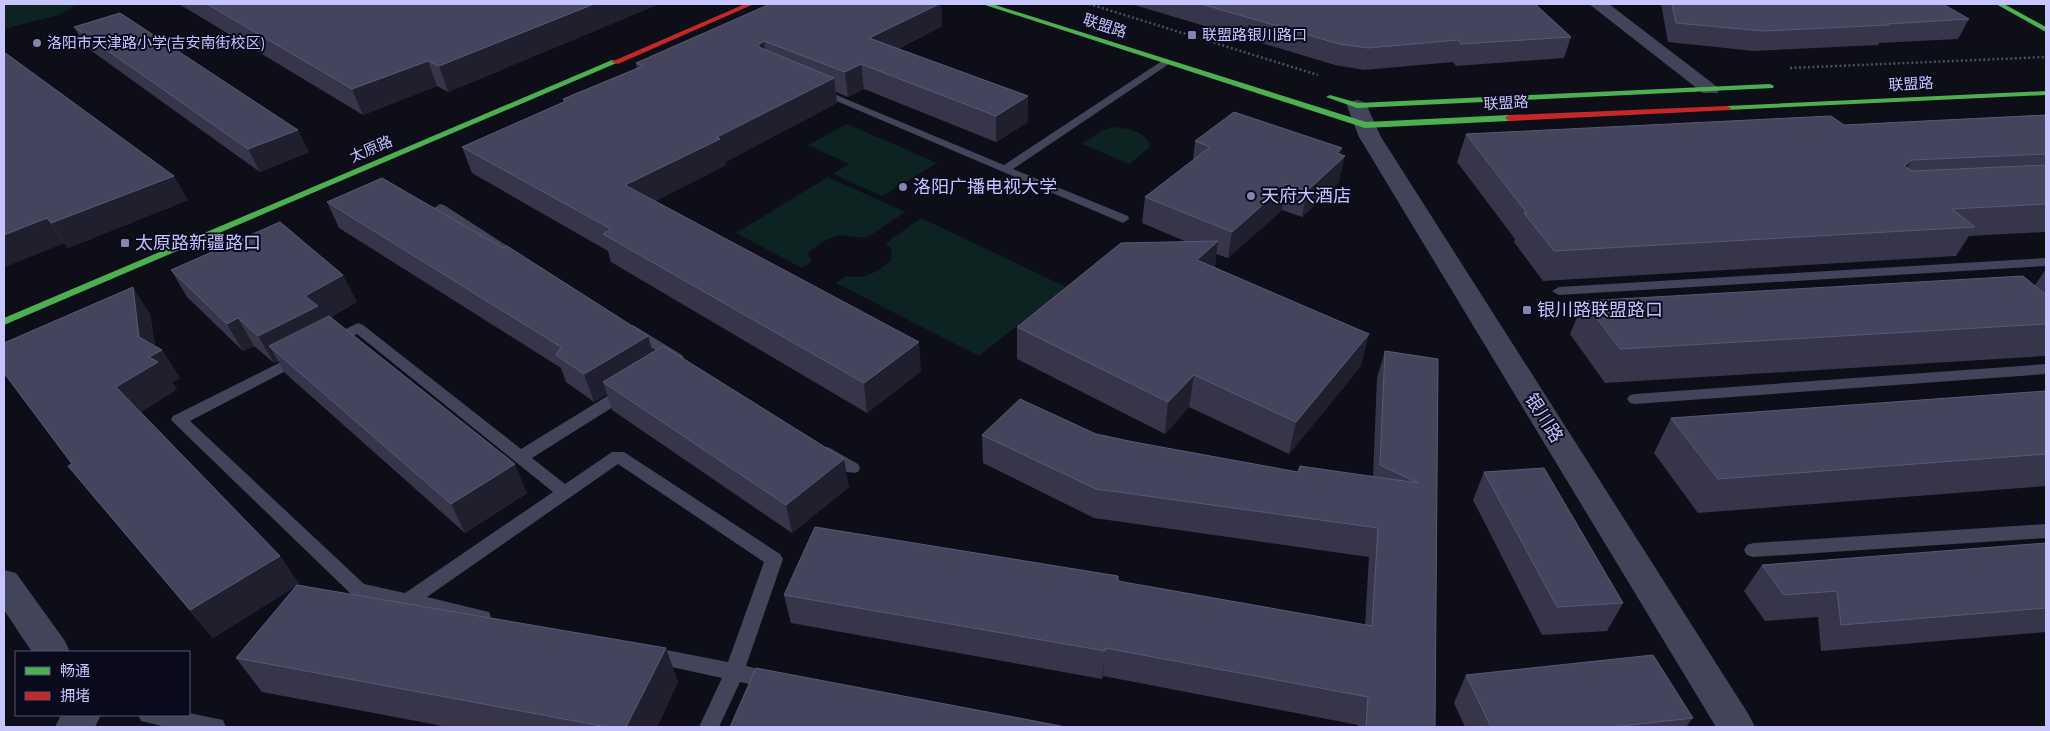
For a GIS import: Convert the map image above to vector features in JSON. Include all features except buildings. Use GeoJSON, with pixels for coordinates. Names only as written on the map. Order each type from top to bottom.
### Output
{"type":"FeatureCollection","features":[{"type":"Feature","properties":{"kind":"main road","name":"太原路"},"geometry":{"type":"LineString","coordinates":[[4,322],[750,4]]}},
{"type":"Feature","properties":{"kind":"main road","name":"联盟路"},"geometry":{"type":"LineString","coordinates":[[986,4],[1165,62],[1361,116],[2046,93]]}},
{"type":"Feature","properties":{"kind":"main road"},"geometry":{"type":"LineString","coordinates":[[1999,4],[2046,30]]}},
{"type":"Feature","properties":{"kind":"main road","name":"联盟路"},"geometry":{"type":"LineString","coordinates":[[1319,94],[1361,116],[1710,89],[1780,86]]}},
{"type":"Feature","properties":{"kind":"street"},"geometry":{"type":"LineString","coordinates":[[1598,4],[1710,89]]}},
{"type":"Feature","properties":{"kind":"street","name":"银川路"},"geometry":{"type":"LineString","coordinates":[[1361,116],[1370,137],[1736,727]]}},
{"type":"Feature","properties":{"kind":"street"},"geometry":{"type":"LineString","coordinates":[[4,583],[51,651]]}},
{"type":"Feature","properties":{"kind":"street"},"geometry":{"type":"LineString","coordinates":[[74,727],[81,716]]}},
{"type":"Feature","properties":{"kind":"lane"},"geometry":{"type":"LineString","coordinates":[[1005,169],[1165,62]]}},
{"type":"Feature","properties":{"kind":"lane"},"geometry":{"type":"LineString","coordinates":[[805,85],[1123,219]]}},
{"type":"Feature","properties":{"kind":"lane"},"geometry":{"type":"LineString","coordinates":[[440,208],[530,265]]}},
{"type":"Feature","properties":{"kind":"lane"},"geometry":{"type":"LineString","coordinates":[[1559,292],[2046,262]]}},
{"type":"Feature","properties":{"kind":"lane"},"geometry":{"type":"LineString","coordinates":[[621,322],[683,361],[662,369]]}},
{"type":"Feature","properties":{"kind":"lane"},"geometry":{"type":"LineString","coordinates":[[503,622],[359,590],[179,420],[358,328],[565,493]]}},
{"type":"Feature","properties":{"kind":"lane"},"geometry":{"type":"LineString","coordinates":[[1635,399],[2046,369]]}},
{"type":"Feature","properties":{"kind":"lane"},"geometry":{"type":"LineString","coordinates":[[521,457],[637,385]]}},
{"type":"Feature","properties":{"kind":"lane"},"geometry":{"type":"LineString","coordinates":[[819,447],[852,468]]}},
{"type":"Feature","properties":{"kind":"lane"},"geometry":{"type":"LineString","coordinates":[[407,600],[618,456],[774,559],[734,673],[709,727]]}},
{"type":"Feature","properties":{"kind":"lane"},"geometry":{"type":"LineString","coordinates":[[1752,550],[2046,531]]}},
{"type":"Feature","properties":{"kind":"lane"},"geometry":{"type":"LineString","coordinates":[[638,652],[734,673],[791,683]]}},
{"type":"Feature","properties":{"kind":"lane"},"geometry":{"type":"LineString","coordinates":[[154,716],[216,727]]}},
{"type":"Feature","properties":{"kind":"path"},"geometry":{"type":"LineString","coordinates":[[1089,4],[1322,76]]}},
{"type":"Feature","properties":{"kind":"path"},"geometry":{"type":"LineString","coordinates":[[1790,68],[2046,57]]}},
{"type":"Feature","properties":{"kind":"green space"},"geometry":{"type":"Polygon","coordinates":[[[4,4],[77,4],[59,15],[4,29],[4,4]]]}},
{"type":"Feature","properties":{"kind":"green space"},"geometry":{"type":"Polygon","coordinates":[[[847,124],[937,163],[882,196],[833,174],[849,164],[808,145],[847,124]]]}},
{"type":"Feature","properties":{"kind":"green space"},"geometry":{"type":"Polygon","coordinates":[[[1113,127],[1136,131],[1145,137],[1150,147],[1129,164],[1082,144],[1103,130],[1113,127]]]}},
{"type":"Feature","properties":{"kind":"green space"},"geometry":{"type":"Polygon","coordinates":[[[828,177],[905,212],[866,238],[838,235],[820,243],[808,253],[812,261],[802,268],[736,233],[828,177]]]}},
{"type":"Feature","properties":{"kind":"green space"},"geometry":{"type":"Polygon","coordinates":[[[921,218],[1066,287],[979,356],[836,283],[846,276],[865,276],[881,268],[891,260],[892,250],[886,243],[921,218]]]}},
{"type":"Feature","properties":{"kind":"traffic: fast"},"geometry":{"type":"LineString","coordinates":[[986,4],[1365,125],[1509,118]]}},
{"type":"Feature","properties":{"kind":"traffic: fast"},"geometry":{"type":"LineString","coordinates":[[1999,4],[2046,30]]}},
{"type":"Feature","properties":{"kind":"traffic: fast"},"geometry":{"type":"LineString","coordinates":[[4,322],[615,62]]}},
{"type":"Feature","properties":{"kind":"traffic: fast"},"geometry":{"type":"LineString","coordinates":[[1330,97],[1357,106],[1770,86]]}},
{"type":"Feature","properties":{"kind":"traffic: fast"},"geometry":{"type":"LineString","coordinates":[[1727,108],[2046,93]]}},
{"type":"Feature","properties":{"kind":"traffic: jam"},"geometry":{"type":"LineString","coordinates":[[615,62],[750,4]]}},
{"type":"Feature","properties":{"kind":"traffic: jam"},"geometry":{"type":"LineString","coordinates":[[1509,118],[1727,108]]}},
{"type":"Feature","properties":{"kind":"place","name":"联盟路银川路口"},"geometry":{"type":"Point","coordinates":[1192,35]}},
{"type":"Feature","properties":{"kind":"place","name":"洛阳市天津路小学(吉安南街校区)"},"geometry":{"type":"Point","coordinates":[37,43]}},
{"type":"Feature","properties":{"kind":"place","name":"洛阳广播电视大学"},"geometry":{"type":"Point","coordinates":[903,187]}},
{"type":"Feature","properties":{"kind":"place","name":"天府大酒店"},"geometry":{"type":"Point","coordinates":[1251,196]}},
{"type":"Feature","properties":{"kind":"place","name":"太原路新疆路口"},"geometry":{"type":"Point","coordinates":[125,243]}},
{"type":"Feature","properties":{"kind":"place","name":"银川路联盟路口"},"geometry":{"type":"Point","coordinates":[1527,310]}}]}
